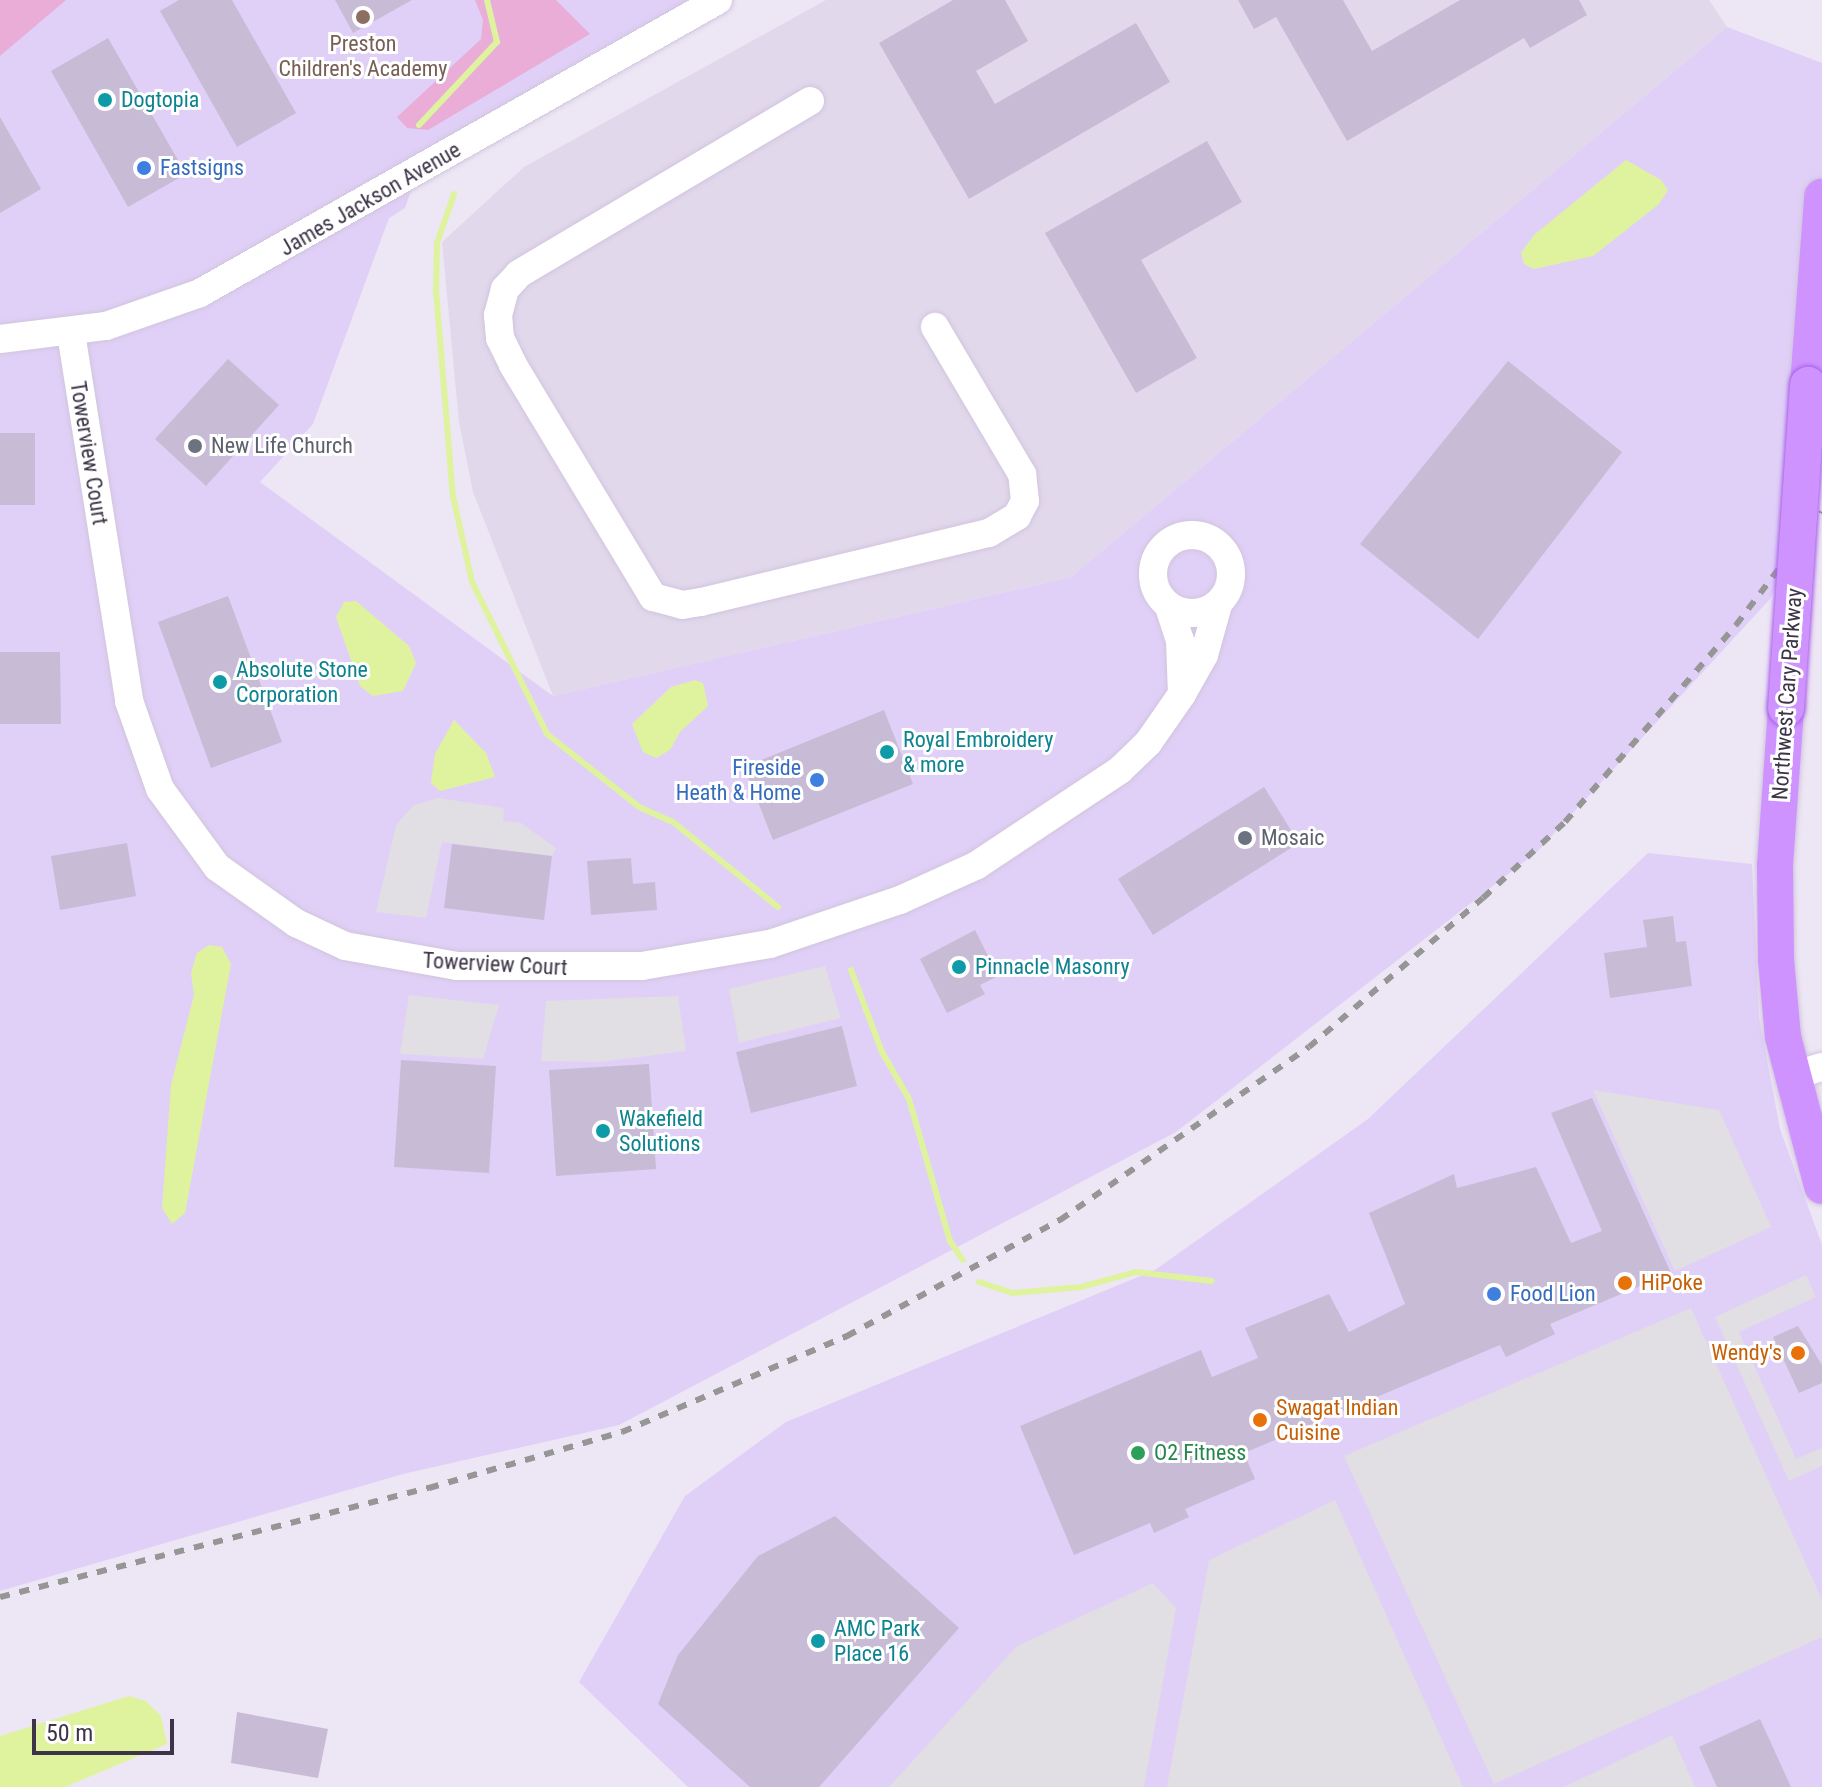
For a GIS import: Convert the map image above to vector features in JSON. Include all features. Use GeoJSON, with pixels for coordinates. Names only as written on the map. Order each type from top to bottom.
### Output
{"type":"FeatureCollection","features":[{"type":"Feature","properties":{"kind":"main road","name":"Northwest Cary Parkway"},"geometry":{"type":"LineString","coordinates":[[1822,197],[1786,708],[1774,928],[1783,1037],[1807,1072],[1822,1186]]}},
{"type":"Feature","properties":{"kind":"street","name":"James Jackson Avenue"},"geometry":{"type":"LineString","coordinates":[[0,339],[71,333],[148,313],[206,291],[718,0]]}},
{"type":"Feature","properties":{"kind":"street"},"geometry":{"type":"LineString","coordinates":[[810,101],[519,274],[505,289],[498,315],[500,338],[513,365],[653,597],[682,605],[701,602],[989,533],[1017,516],[1025,501],[1022,474],[935,327]]}},
{"type":"Feature","properties":{"kind":"street","name":"Towerview Court"},"geometry":{"type":"LineString","coordinates":[[71,333],[129,701],[160,789],[217,867],[296,923],[345,946],[457,966],[588,969],[657,964],[770,944],[900,900],[977,865],[1045,824],[1129,761],[1182,694],[1204,655],[1218,605]]}},
{"type":"Feature","properties":{"kind":"street"},"geometry":{"type":"LineString","coordinates":[[1169,607],[1194,614],[1218,605],[1231,583],[1228,557],[1210,539],[1185,536],[1162,549],[1155,560],[1154,586],[1169,607],[1180,640],[1182,694]]}},
{"type":"Feature","properties":{"kind":"shaded area"},"geometry":{"type":"Polygon","coordinates":[[[0,0],[704,0],[419,168],[405,208],[389,218],[313,424],[260,482],[553,696],[1071,577],[1727,27],[1822,63],[1822,404],[1811,510],[1770,599],[1538,851],[1176,1132],[619,1425],[403,1474],[0,1591],[0,0]]]}},
{"type":"Feature","properties":{"kind":"shaded area"},"geometry":{"type":"Polygon","coordinates":[[[0,0],[66,0],[0,56],[0,0]]]}},
{"type":"Feature","properties":{"kind":"shaded area"},"geometry":{"type":"Polygon","coordinates":[[[475,0],[556,0],[590,34],[428,130],[407,128],[397,117],[481,39],[483,20],[475,0]]]}},
{"type":"Feature","properties":{"kind":"shaded area"},"geometry":{"type":"Polygon","coordinates":[[[826,0],[1709,0],[1727,27],[1071,577],[553,696],[473,492],[459,422],[442,242],[524,167],[826,0]]]}},
{"type":"Feature","properties":{"kind":"shaded area"},"geometry":{"type":"Polygon","coordinates":[[[1626,160],[1661,180],[1668,190],[1659,204],[1593,256],[1534,269],[1524,264],[1521,253],[1534,235],[1626,160]]]}},
{"type":"Feature","properties":{"kind":"shaded area"},"geometry":{"type":"Polygon","coordinates":[[[356,601],[409,646],[416,663],[403,691],[373,696],[360,686],[336,617],[344,602],[356,601]]]}},
{"type":"Feature","properties":{"kind":"shaded area"},"geometry":{"type":"Polygon","coordinates":[[[695,680],[703,683],[708,706],[680,732],[670,750],[656,758],[643,752],[632,724],[671,687],[695,680]]]}},
{"type":"Feature","properties":{"kind":"shaded area"},"geometry":{"type":"Polygon","coordinates":[[[454,720],[486,753],[495,777],[440,791],[431,783],[435,754],[454,720]]]}},
{"type":"Feature","properties":{"kind":"shaded area"},"geometry":{"type":"Polygon","coordinates":[[[438,798],[504,808],[503,821],[521,823],[556,848],[552,856],[442,842],[426,918],[376,912],[396,825],[414,805],[438,798]]]}},
{"type":"Feature","properties":{"kind":"shaded area"},"geometry":{"type":"Polygon","coordinates":[[[1648,853],[1752,864],[1759,1017],[1780,1129],[1822,1245],[1822,1787],[688,1787],[579,1682],[685,1496],[786,1422],[1155,1270],[1368,1119],[1648,853]]]}},
{"type":"Feature","properties":{"kind":"shaded area"},"geometry":{"type":"Polygon","coordinates":[[[209,945],[222,947],[231,964],[185,1213],[172,1224],[162,1208],[171,1085],[194,995],[191,973],[197,953],[209,945]]]}},
{"type":"Feature","properties":{"kind":"shaded area"},"geometry":{"type":"Polygon","coordinates":[[[825,966],[841,1018],[739,1043],[729,989],[825,966]]]}},
{"type":"Feature","properties":{"kind":"shaded area"},"geometry":{"type":"Polygon","coordinates":[[[409,995],[499,1005],[483,1059],[400,1054],[409,995]]]}},
{"type":"Feature","properties":{"kind":"shaded area"},"geometry":{"type":"Polygon","coordinates":[[[678,996],[686,1051],[600,1062],[541,1061],[546,1001],[678,996]]]}},
{"type":"Feature","properties":{"kind":"shaded area"},"geometry":{"type":"Polygon","coordinates":[[[1593,1090],[1719,1110],[1771,1227],[1675,1271],[1593,1090]]]}},
{"type":"Feature","properties":{"kind":"shaded area"},"geometry":{"type":"Polygon","coordinates":[[[1806,1275],[1816,1297],[1739,1332],[1796,1459],[1822,1448],[1822,1466],[1789,1481],[1715,1317],[1806,1275]]]}},
{"type":"Feature","properties":{"kind":"shaded area"},"geometry":{"type":"Polygon","coordinates":[[[1691,1308],[1822,1600],[1822,1637],[1494,1784],[1344,1456],[1691,1308]]]}},
{"type":"Feature","properties":{"kind":"shaded area"},"geometry":{"type":"Polygon","coordinates":[[[1335,1500],[1463,1787],[1167,1787],[1209,1560],[1335,1500]]]}},
{"type":"Feature","properties":{"kind":"shaded area"},"geometry":{"type":"Polygon","coordinates":[[[1153,1583],[1176,1608],[1144,1787],[889,1787],[1017,1646],[1153,1583]]]}},
{"type":"Feature","properties":{"kind":"shaded area"},"geometry":{"type":"Polygon","coordinates":[[[129,1696],[146,1701],[161,1716],[167,1744],[65,1787],[0,1787],[0,1736],[129,1696]]]}},
{"type":"Feature","properties":{"kind":"shaded area"},"geometry":{"type":"Polygon","coordinates":[[[1672,1735],[1695,1787],[1564,1787],[1672,1735]]]}},
{"type":"Feature","properties":{"kind":"building"},"geometry":{"type":"Polygon","coordinates":[[[179,0],[232,0],[296,113],[237,147],[160,11],[179,0]]]}},
{"type":"Feature","properties":{"kind":"building","name":"Preston Children's Academy"},"geometry":{"type":"Polygon","coordinates":[[[335,0],[412,0],[353,33],[335,0]]]}},
{"type":"Feature","properties":{"kind":"building"},"geometry":{"type":"Polygon","coordinates":[[[953,0],[1005,0],[1028,41],[976,71],[995,104],[1136,23],[1170,82],[969,199],[879,43],[953,0]]]}},
{"type":"Feature","properties":{"kind":"building"},"geometry":{"type":"Polygon","coordinates":[[[1238,0],[1343,0],[1372,51],[1460,0],[1579,0],[1587,15],[1530,48],[1524,38],[1347,141],[1276,17],[1254,29],[1238,0]]]}},
{"type":"Feature","properties":{"kind":"building"},"geometry":{"type":"Polygon","coordinates":[[[108,38],[186,174],[128,207],[51,71],[108,38]]]}},
{"type":"Feature","properties":{"kind":"building"},"geometry":{"type":"Polygon","coordinates":[[[0,117],[41,189],[0,213],[0,117]]]}},
{"type":"Feature","properties":{"kind":"building"},"geometry":{"type":"Polygon","coordinates":[[[1207,141],[1242,202],[1141,260],[1197,358],[1136,393],[1045,233],[1207,141]]]}},
{"type":"Feature","properties":{"kind":"building"},"geometry":{"type":"Polygon","coordinates":[[[228,359],[279,405],[206,486],[155,439],[228,359]]]}},
{"type":"Feature","properties":{"kind":"building"},"geometry":{"type":"Polygon","coordinates":[[[1508,361],[1622,452],[1478,639],[1360,544],[1508,361]]]}},
{"type":"Feature","properties":{"kind":"building"},"geometry":{"type":"Polygon","coordinates":[[[0,433],[35,433],[35,505],[0,505],[0,433]]]}},
{"type":"Feature","properties":{"kind":"building","name":"Absolute Stone Corporation"},"geometry":{"type":"Polygon","coordinates":[[[228,596],[282,742],[211,768],[158,622],[228,596]]]}},
{"type":"Feature","properties":{"kind":"building"},"geometry":{"type":"Polygon","coordinates":[[[0,652],[60,652],[61,724],[0,724],[0,652]]]}},
{"type":"Feature","properties":{"kind":"building"},"geometry":{"type":"Polygon","coordinates":[[[884,710],[913,784],[773,840],[744,767],[884,710]]]}},
{"type":"Feature","properties":{"kind":"building"},"geometry":{"type":"Polygon","coordinates":[[[1264,787],[1299,843],[1153,935],[1118,879],[1264,787]]]}},
{"type":"Feature","properties":{"kind":"building"},"geometry":{"type":"Polygon","coordinates":[[[127,843],[136,896],[60,910],[51,856],[127,843]]]}},
{"type":"Feature","properties":{"kind":"building"},"geometry":{"type":"Polygon","coordinates":[[[452,844],[552,856],[544,920],[444,908],[452,844]]]}},
{"type":"Feature","properties":{"kind":"building"},"geometry":{"type":"Polygon","coordinates":[[[631,858],[633,884],[655,882],[657,910],[591,915],[587,861],[631,858]]]}},
{"type":"Feature","properties":{"kind":"building"},"geometry":{"type":"Polygon","coordinates":[[[1673,916],[1676,942],[1686,941],[1692,986],[1610,998],[1604,953],[1647,947],[1643,920],[1673,916]]]}},
{"type":"Feature","properties":{"kind":"building","name":"Pinnacle Masonry"},"geometry":{"type":"Polygon","coordinates":[[[975,930],[998,976],[980,985],[985,994],[947,1013],[920,959],[975,930]]]}},
{"type":"Feature","properties":{"kind":"building"},"geometry":{"type":"Polygon","coordinates":[[[842,1026],[857,1086],[751,1113],[736,1052],[842,1026]]]}},
{"type":"Feature","properties":{"kind":"building"},"geometry":{"type":"Polygon","coordinates":[[[401,1060],[496,1066],[489,1173],[394,1167],[401,1060]]]}},
{"type":"Feature","properties":{"kind":"building","name":"Wakefield Solutions"},"geometry":{"type":"Polygon","coordinates":[[[649,1064],[656,1169],[556,1176],[549,1070],[649,1064]]]}},
{"type":"Feature","properties":{"kind":"building"},"geometry":{"type":"Polygon","coordinates":[[[1592,1098],[1671,1273],[1550,1324],[1555,1334],[1506,1357],[1500,1345],[1244,1453],[1255,1479],[1185,1509],[1189,1517],[1154,1533],[1150,1523],[1074,1555],[1020,1426],[1201,1350],[1212,1377],[1258,1358],[1245,1328],[1329,1294],[1349,1332],[1405,1304],[1369,1213],[1454,1174],[1457,1188],[1536,1167],[1571,1243],[1602,1231],[1551,1113],[1592,1098]]]}},
{"type":"Feature","properties":{"kind":"building","name":"Wendy's"},"geometry":{"type":"Polygon","coordinates":[[[1798,1326],[1822,1365],[1822,1383],[1799,1393],[1773,1337],[1798,1326]]]}},
{"type":"Feature","properties":{"kind":"building","name":"AMC Park Place 16"},"geometry":{"type":"Polygon","coordinates":[[[835,1516],[959,1628],[819,1787],[750,1787],[658,1704],[678,1655],[758,1556],[835,1516]]]}},
{"type":"Feature","properties":{"kind":"building"},"geometry":{"type":"Polygon","coordinates":[[[237,1712],[328,1729],[318,1778],[231,1763],[237,1712]]]}},
{"type":"Feature","properties":{"kind":"building"},"geometry":{"type":"Polygon","coordinates":[[[1760,1719],[1791,1787],[1717,1787],[1699,1747],[1760,1719]]]}},
{"type":"Feature","properties":{"kind":"waterway"},"geometry":{"type":"LineString","coordinates":[[419,125],[497,42],[487,0]]}},
{"type":"Feature","properties":{"kind":"waterway"},"geometry":{"type":"LineString","coordinates":[[454,194],[437,243],[436,291],[453,496],[472,582],[547,734],[639,807],[673,822],[778,907]]}},
{"type":"Feature","properties":{"kind":"waterway"},"geometry":{"type":"LineString","coordinates":[[851,970],[882,1052],[909,1099],[950,1241],[963,1260]]}},
{"type":"Feature","properties":{"kind":"waterway"},"geometry":{"type":"LineString","coordinates":[[979,1282],[1012,1293],[1081,1287],[1136,1272],[1211,1281]]}},
{"type":"Feature","properties":{"kind":"railway"},"geometry":{"type":"LineString","coordinates":[[0,1597],[429,1488],[622,1432],[847,1336],[1060,1220],[1309,1047],[1483,898],[1565,822],[1736,625],[1822,512]]}},
{"type":"Feature","properties":{"kind":"place","name":"Preston Children's Academy"},"geometry":{"type":"Point","coordinates":[363,17]}},
{"type":"Feature","properties":{"kind":"place","name":"Dogtopia"},"geometry":{"type":"Point","coordinates":[105,100]}},
{"type":"Feature","properties":{"kind":"place","name":"Fastsigns"},"geometry":{"type":"Point","coordinates":[144,168]}},
{"type":"Feature","properties":{"kind":"place","name":"New Life Church"},"geometry":{"type":"Point","coordinates":[195,446]}},
{"type":"Feature","properties":{"kind":"place","name":"Absolute Stone Corporation"},"geometry":{"type":"Point","coordinates":[220,682]}},
{"type":"Feature","properties":{"kind":"place","name":"Royal Embroidery & more"},"geometry":{"type":"Point","coordinates":[887,752]}},
{"type":"Feature","properties":{"kind":"place","name":"Fireside Heath & Home"},"geometry":{"type":"Point","coordinates":[817,780]}},
{"type":"Feature","properties":{"kind":"place","name":"Mosaic"},"geometry":{"type":"Point","coordinates":[1245,838]}},
{"type":"Feature","properties":{"kind":"place","name":"Pinnacle Masonry"},"geometry":{"type":"Point","coordinates":[959,967]}},
{"type":"Feature","properties":{"kind":"place","name":"Wakefield Solutions"},"geometry":{"type":"Point","coordinates":[603,1131]}},
{"type":"Feature","properties":{"kind":"place","name":"HiPoke"},"geometry":{"type":"Point","coordinates":[1625,1283]}},
{"type":"Feature","properties":{"kind":"place","name":"Food Lion"},"geometry":{"type":"Point","coordinates":[1494,1294]}},
{"type":"Feature","properties":{"kind":"place","name":"Wendy's"},"geometry":{"type":"Point","coordinates":[1798,1353]}},
{"type":"Feature","properties":{"kind":"place","name":"Swagat Indian Cuisine"},"geometry":{"type":"Point","coordinates":[1260,1420]}},
{"type":"Feature","properties":{"kind":"place","name":"O2 Fitness"},"geometry":{"type":"Point","coordinates":[1138,1453]}},
{"type":"Feature","properties":{"kind":"place","name":"AMC Park Place 16"},"geometry":{"type":"Point","coordinates":[818,1641]}}]}
